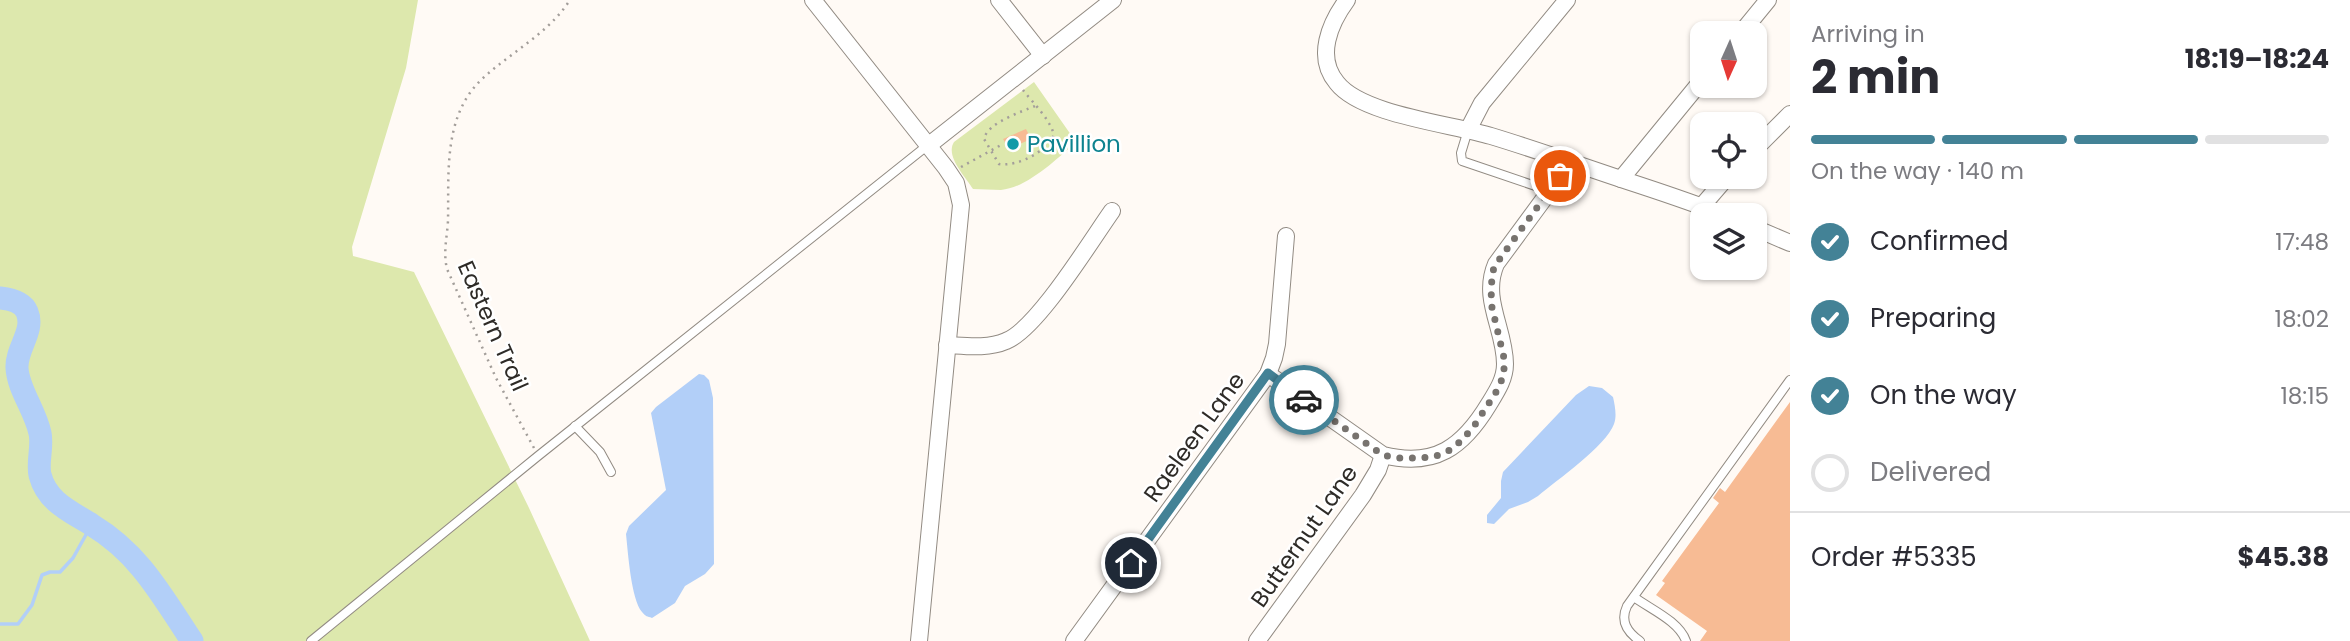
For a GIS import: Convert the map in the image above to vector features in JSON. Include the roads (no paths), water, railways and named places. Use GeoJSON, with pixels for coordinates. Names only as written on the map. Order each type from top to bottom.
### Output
{"type":"FeatureCollection","features":[{"type":"Feature","properties":{"kind":"street"},"geometry":{"type":"LineString","coordinates":[[813,0],[950,173],[956,183],[961,205],[919,641]]}},
{"type":"Feature","properties":{"kind":"street"},"geometry":{"type":"LineString","coordinates":[[999,0],[1043,56]]}},
{"type":"Feature","properties":{"kind":"street"},"geometry":{"type":"LineString","coordinates":[[929,145],[1113,0]]}},
{"type":"Feature","properties":{"kind":"street"},"geometry":{"type":"LineString","coordinates":[[1347,0],[1333,21],[1327,45],[1328,63],[1338,85],[1363,102],[1399,114],[1468,130],[1693,203]]}},
{"type":"Feature","properties":{"kind":"street"},"geometry":{"type":"LineString","coordinates":[[1468,130],[1482,103],[1567,0]]}},
{"type":"Feature","properties":{"kind":"street"},"geometry":{"type":"LineString","coordinates":[[1751,21],[1768,0]]}},
{"type":"Feature","properties":{"kind":"street"},"geometry":{"type":"LineString","coordinates":[[1621,179],[1690,95]]}},
{"type":"Feature","properties":{"kind":"street"},"geometry":{"type":"LineString","coordinates":[[1767,137],[1790,114]]}},
{"type":"Feature","properties":{"kind":"street"},"geometry":{"type":"LineString","coordinates":[[1268,373],[1383,455],[1422,458],[1450,450],[1462,440],[1486,409],[1500,385],[1505,366],[1501,338],[1491,303],[1492,273],[1571,162]]}},
{"type":"Feature","properties":{"kind":"street"},"geometry":{"type":"LineString","coordinates":[[1705,203],[1717,189]]}},
{"type":"Feature","properties":{"kind":"street"},"geometry":{"type":"LineString","coordinates":[[947,345],[992,345],[1003,343],[1021,333],[1038,315],[1112,211]]}},
{"type":"Feature","properties":{"kind":"street"},"geometry":{"type":"LineString","coordinates":[[1767,233],[1790,243]]}},
{"type":"Feature","properties":{"kind":"street","name":"Raeleen Lane"},"geometry":{"type":"LineString","coordinates":[[1074,641],[1268,373],[1277,344],[1286,236]]}},
{"type":"Feature","properties":{"kind":"street","name":"Butternut Lane"},"geometry":{"type":"LineString","coordinates":[[1257,641],[1363,495],[1383,455]]}},
{"type":"Feature","properties":{"kind":"lane"},"geometry":{"type":"LineString","coordinates":[[1468,130],[1461,153],[1462,160],[1550,191]]}},
{"type":"Feature","properties":{"kind":"lane"},"geometry":{"type":"LineString","coordinates":[[312,641],[575,426],[929,145]]}},
{"type":"Feature","properties":{"kind":"lane"},"geometry":{"type":"LineString","coordinates":[[1640,641],[1629,633],[1624,621],[1625,610],[1790,380]]}},
{"type":"Feature","properties":{"kind":"lane"},"geometry":{"type":"LineString","coordinates":[[575,426],[600,452],[611,472]]}},
{"type":"Feature","properties":{"kind":"lane"},"geometry":{"type":"LineString","coordinates":[[1634,597],[1676,626],[1686,641]]}},
{"type":"Feature","properties":{"kind":"water"},"geometry":{"type":"Polygon","coordinates":[[[699,374],[709,380],[713,398],[714,564],[705,574],[685,586],[675,603],[652,618],[642,612],[635,597],[626,534],[629,526],[666,490],[651,413],[699,374]]]}},
{"type":"Feature","properties":{"kind":"water"},"geometry":{"type":"Polygon","coordinates":[[[1589,386],[1602,388],[1613,397],[1615,418],[1609,433],[1591,452],[1538,496],[1509,509],[1494,524],[1487,523],[1487,515],[1501,498],[1503,472],[1576,395],[1589,386]]]}},
{"type":"Feature","properties":{"kind":"waterway"},"geometry":{"type":"LineString","coordinates":[[0,298],[19,303],[29,319],[17,368],[20,384],[40,433],[39,470],[43,484],[60,505],[109,536],[124,549],[149,577],[192,641]]}},
{"type":"Feature","properties":{"kind":"waterway"},"geometry":{"type":"LineString","coordinates":[[0,624],[18,624],[32,605],[42,575],[60,572],[73,558],[92,524]]}},
{"type":"Feature","properties":{"kind":"place","name":"Pavillion"},"geometry":{"type":"Point","coordinates":[1013,144]}}]}
